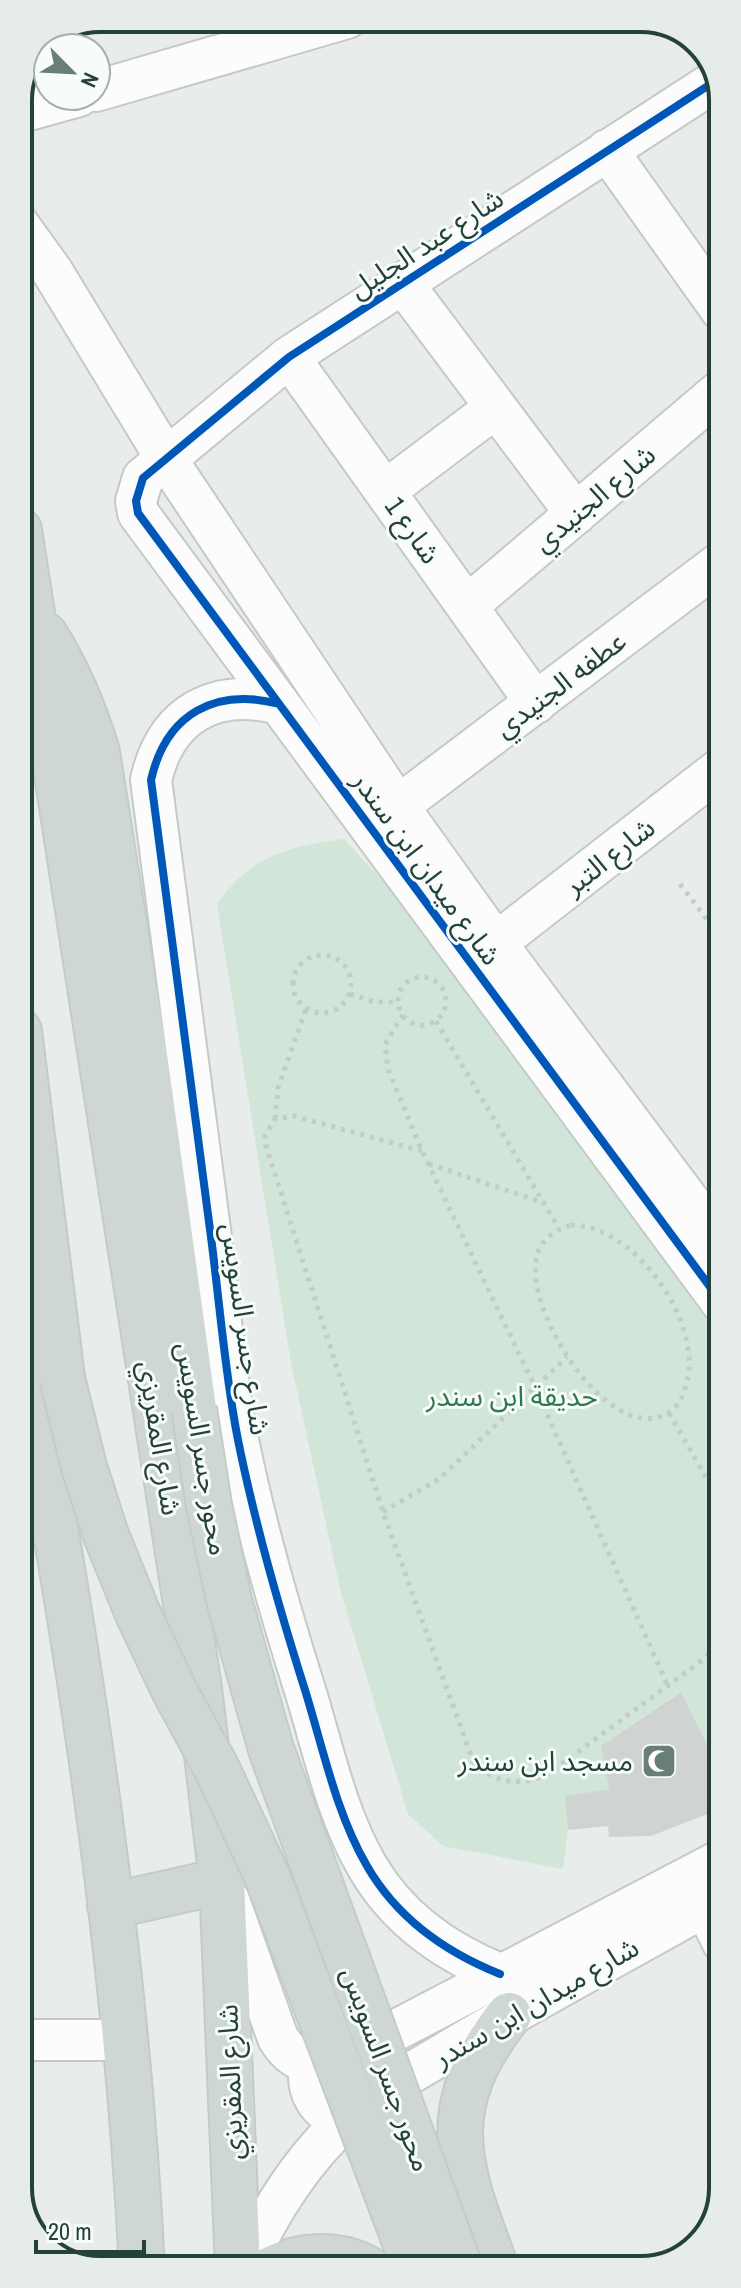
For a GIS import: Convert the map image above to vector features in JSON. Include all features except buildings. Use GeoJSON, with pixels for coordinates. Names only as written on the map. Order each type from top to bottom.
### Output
{"type":"FeatureCollection","features":[{"type":"Feature","properties":{"kind":"main road","name":"محور جسر السويس"},"geometry":{"type":"LineString","coordinates":[[32,615],[66,667],[84,708],[97,752],[148,1077],[194,1409],[209,1505],[229,1600],[271,1749],[456,2256]]}},
{"type":"Feature","properties":{"kind":"main road","name":"شارع المقريزي"},"geometry":{"type":"LineString","coordinates":[[32,619],[199,1688],[222,1881],[239,2256]]}},
{"type":"Feature","properties":{"kind":"main road","name":"محور جسر السويس"},"geometry":{"type":"LineString","coordinates":[[32,1136],[62,1378],[84,1467],[122,1574],[162,1666],[216,1767],[267,1876],[410,2256]]}},
{"type":"Feature","properties":{"kind":"main road"},"geometry":{"type":"LineString","coordinates":[[32,1401],[72,1630],[110,1906],[125,2040],[141,2256]]}},
{"type":"Feature","properties":{"kind":"main road"},"geometry":{"type":"LineString","coordinates":[[110,1906],[222,1881]]}},
{"type":"Feature","properties":{"kind":"main road"},"geometry":{"type":"LineString","coordinates":[[492,2256],[462,2170],[461,2119],[466,2090],[491,2038],[504,1994]]}},
{"type":"Feature","properties":{"kind":"main road"},"geometry":{"type":"LineString","coordinates":[[390,2256],[398,2228],[414,2212],[435,2204],[457,2205],[476,2214]]}},
{"type":"Feature","properties":{"kind":"street"},"geometry":{"type":"LineString","coordinates":[[112,87],[308,32]]}},
{"type":"Feature","properties":{"kind":"street","name":"شارع عبد الجليل"},"geometry":{"type":"LineString","coordinates":[[167,460],[289,357],[707,86]]}},
{"type":"Feature","properties":{"kind":"street"},"geometry":{"type":"LineString","coordinates":[[607,150],[709,293]]}},
{"type":"Feature","properties":{"kind":"street","name":"شارع ميدان ابن سندر"},"geometry":{"type":"LineString","coordinates":[[32,243],[167,460],[398,806],[709,1236]]}},
{"type":"Feature","properties":{"kind":"street"},"geometry":{"type":"LineString","coordinates":[[404,285],[576,514]]}},
{"type":"Feature","properties":{"kind":"street","name":"شارع 1"},"geometry":{"type":"LineString","coordinates":[[289,357],[536,703]]}},
{"type":"Feature","properties":{"kind":"street","name":"شارع الجنيدي"},"geometry":{"type":"LineString","coordinates":[[467,606],[709,400]]}},
{"type":"Feature","properties":{"kind":"street"},"geometry":{"type":"LineString","coordinates":[[385,491],[495,408]]}},
{"type":"Feature","properties":{"kind":"street","name":"شارع ميدان ابن سندر"},"geometry":{"type":"LineString","coordinates":[[167,460],[143,478],[136,501],[138,513],[279,704],[709,1236]]}},
{"type":"Feature","properties":{"kind":"street","name":"عطفه الجنيدي"},"geometry":{"type":"LineString","coordinates":[[398,806],[709,571]]}},
{"type":"Feature","properties":{"kind":"street","name":"شارع جسر السويس"},"geometry":{"type":"LineString","coordinates":[[279,704],[240,697],[202,707],[186,717],[167,737],[155,762],[151,780],[238,1438],[298,1670],[351,1834],[367,1866],[388,1897],[414,1923],[440,1944],[469,1961],[504,1994]]}},
{"type":"Feature","properties":{"kind":"street","name":"شارع التبر"},"geometry":{"type":"LineString","coordinates":[[496,943],[709,777]]}},
{"type":"Feature","properties":{"kind":"street","name":"شارع ميدان ابن سندر"},"geometry":{"type":"LineString","coordinates":[[247,2256],[284,2192],[344,2121],[504,1994],[709,1868]]}},
{"type":"Feature","properties":{"kind":"street"},"geometry":{"type":"LineString","coordinates":[[222,1881],[278,2038],[285,2050],[296,2059],[310,2064],[308,2077],[315,2100],[322,2110],[344,2121]]}},
{"type":"Feature","properties":{"kind":"street","name":"شارع ميدان ابن سندر"},"geometry":{"type":"LineString","coordinates":[[310,2064],[337,2061],[504,1994],[709,1904]]}},
{"type":"Feature","properties":{"kind":"street"},"geometry":{"type":"LineString","coordinates":[[32,2040],[125,2040]]}},
{"type":"Feature","properties":{"kind":"path"},"geometry":{"type":"LineString","coordinates":[[680,884],[709,922]]}},
{"type":"Feature","properties":{"kind":"path"},"geometry":{"type":"LineString","coordinates":[[318,955],[328,956],[344,966],[350,975],[350,994],[332,1012],[316,1013],[306,1009],[294,992],[294,976],[302,963],[318,955]]}},
{"type":"Feature","properties":{"kind":"path"},"geometry":{"type":"LineString","coordinates":[[427,977],[442,988],[446,1006],[436,1021],[418,1025],[403,1015],[399,1002],[402,988],[408,981],[427,977]]}},
{"type":"Feature","properties":{"kind":"path"},"geometry":{"type":"LineString","coordinates":[[350,994],[374,1002],[399,1002]]}},
{"type":"Feature","properties":{"kind":"path"},"geometry":{"type":"LineString","coordinates":[[306,1009],[278,1088],[275,1119],[265,1136],[266,1146],[383,1512],[468,1750],[481,1769],[495,1778],[524,1782],[548,1774],[709,1653]]}},
{"type":"Feature","properties":{"kind":"path"},"geometry":{"type":"LineString","coordinates":[[403,1015],[388,1037],[386,1061],[422,1151],[535,1387],[668,1684]]}},
{"type":"Feature","properties":{"kind":"path"},"geometry":{"type":"LineString","coordinates":[[436,1021],[559,1229]]}},
{"type":"Feature","properties":{"kind":"path"},"geometry":{"type":"LineString","coordinates":[[275,1119],[294,1116],[422,1151]]}},
{"type":"Feature","properties":{"kind":"path"},"geometry":{"type":"LineString","coordinates":[[428,1164],[542,1203]]}},
{"type":"Feature","properties":{"kind":"path"},"geometry":{"type":"LineString","coordinates":[[585,1225],[616,1239],[657,1278],[673,1303],[691,1358],[684,1393],[669,1413],[646,1419],[621,1411],[592,1387],[567,1357],[549,1321],[535,1275],[537,1254],[549,1236],[559,1229],[585,1225]]}},
{"type":"Feature","properties":{"kind":"path"},"geometry":{"type":"LineString","coordinates":[[383,1512],[439,1479],[567,1357]]}},
{"type":"Feature","properties":{"kind":"path"},"geometry":{"type":"LineString","coordinates":[[669,1413],[709,1482]]}},
{"type":"Feature","properties":{"kind":"green space","name":"حديقة ابن سندر"},"geometry":{"type":"Polygon","coordinates":[[[344,839],[426,928],[709,1306],[709,1749],[680,1692],[601,1746],[609,1789],[566,1796],[568,1830],[563,1869],[443,1846],[408,1814],[341,1593],[291,1363],[217,904],[257,864],[306,845],[344,839]]]}},
{"type":"Feature","properties":{"kind":"cycle path"},"geometry":{"type":"LineString","coordinates":[[707,86],[289,357],[143,478],[136,501],[138,513],[709,1285]]}},
{"type":"Feature","properties":{"kind":"cycle path"},"geometry":{"type":"LineString","coordinates":[[279,704],[234,699],[197,711],[181,722],[168,738],[151,780],[233,1413],[252,1503],[277,1597],[331,1780],[356,1846],[379,1885],[408,1917],[442,1944],[500,1974]]}},
{"type":"Feature","properties":{"kind":"place","name":"مسجد ابن سندر"},"geometry":{"type":"Point","coordinates":[659,1761]}}]}
